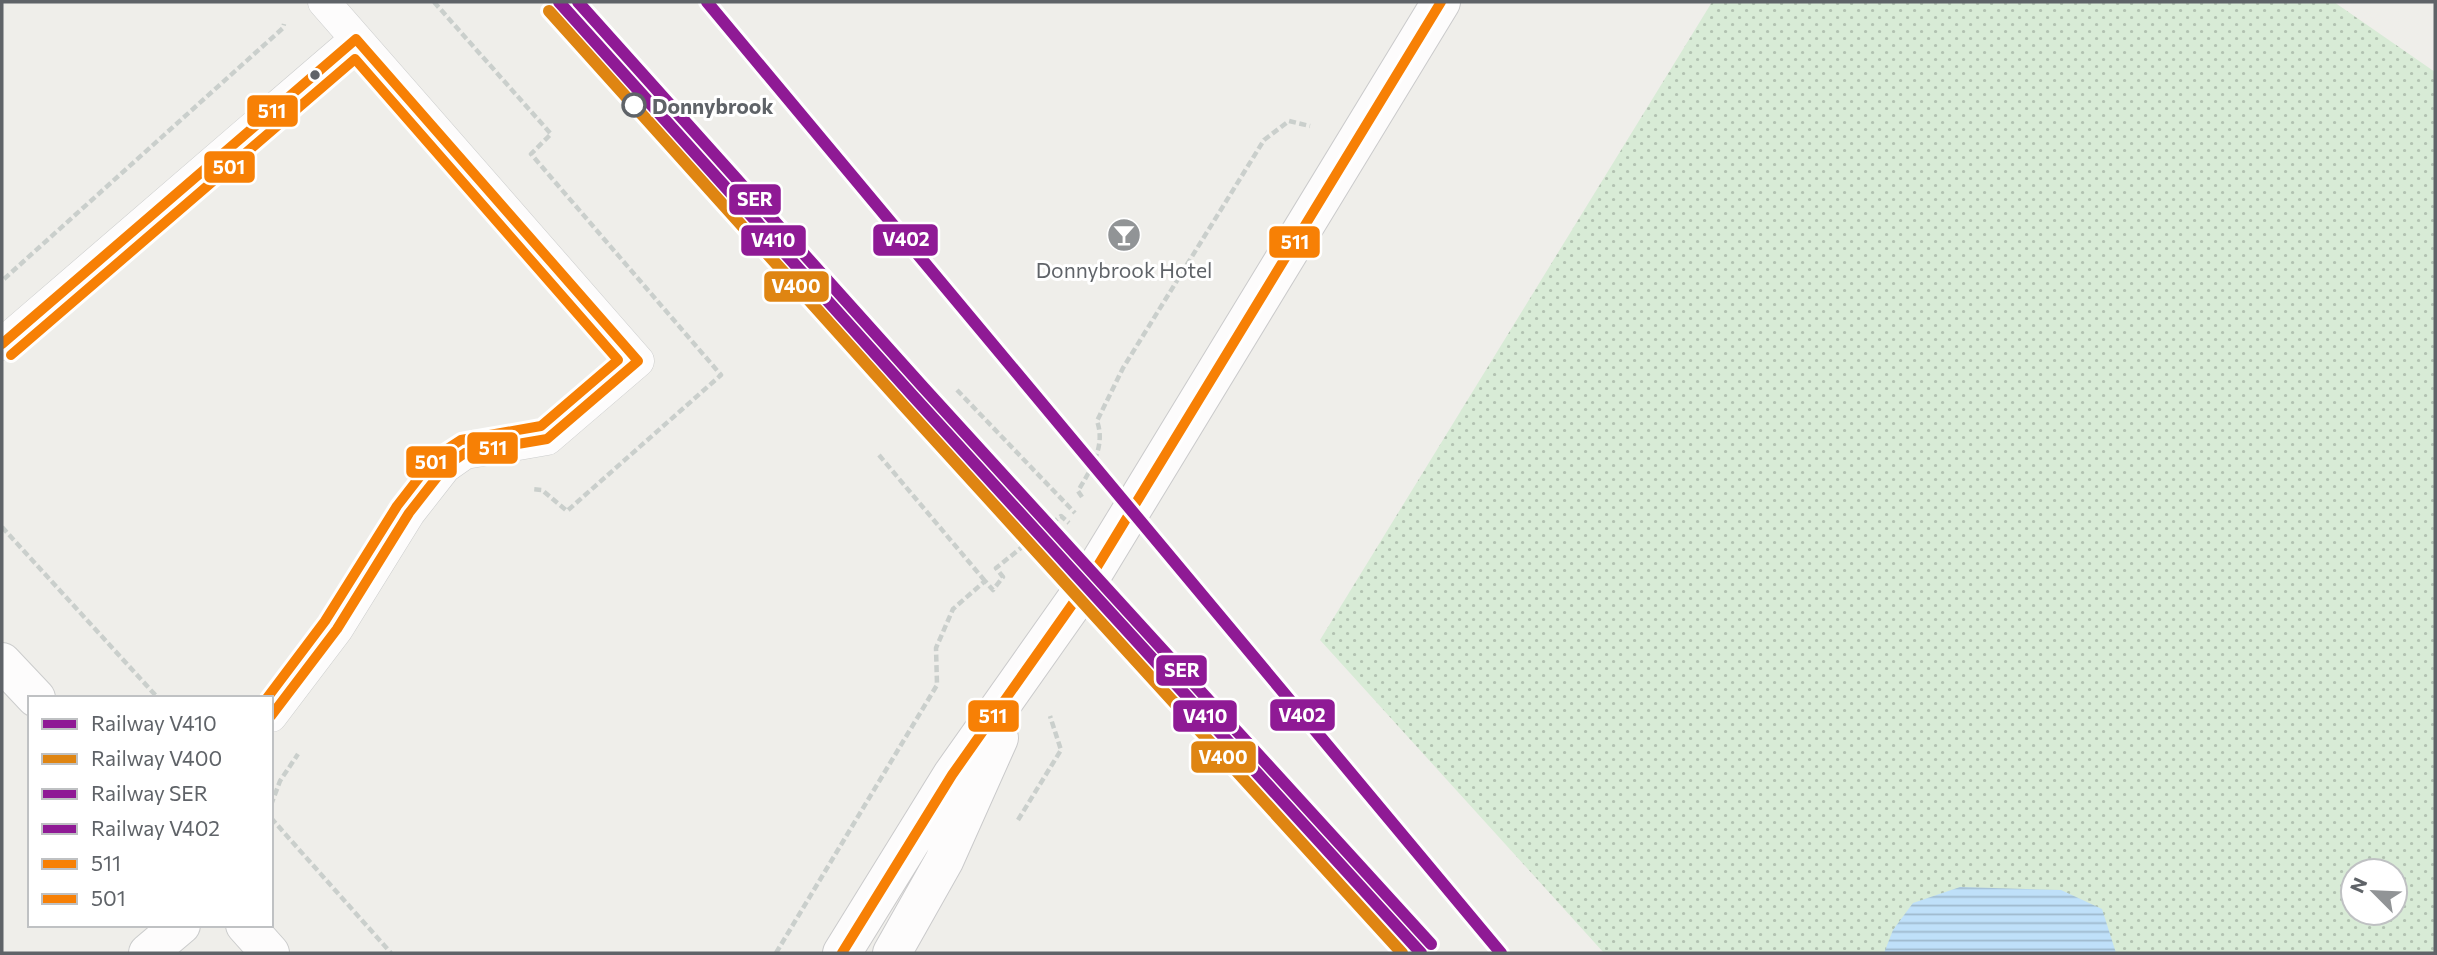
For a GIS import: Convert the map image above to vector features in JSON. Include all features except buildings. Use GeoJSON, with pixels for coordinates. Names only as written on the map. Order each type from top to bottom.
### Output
{"type":"FeatureCollection","features":[{"type":"Feature","properties":{"kind":"main road"},"geometry":{"type":"LineString","coordinates":[[842,953],[952,775],[1086,586],[1441,2]]}},
{"type":"Feature","properties":{"kind":"main road"},"geometry":{"type":"LineString","coordinates":[[2,662],[34,696]]}},
{"type":"Feature","properties":{"kind":"main road"},"geometry":{"type":"LineString","coordinates":[[892,953],[944,862],[1033,662]]}},
{"type":"Feature","properties":{"kind":"main road"},"geometry":{"type":"LineString","coordinates":[[148,953],[179,927]]}},
{"type":"Feature","properties":{"kind":"main road"},"geometry":{"type":"LineString","coordinates":[[247,927],[270,953]]}},
{"type":"Feature","properties":{"kind":"lane"},"geometry":{"type":"LineString","coordinates":[[273,713],[337,629],[409,513],[445,467],[465,453],[547,439],[638,361],[324,2]]}},
{"type":"Feature","properties":{"kind":"lane"},"geometry":{"type":"LineString","coordinates":[[11,336],[356,38]]}},
{"type":"Feature","properties":{"kind":"path"},"geometry":{"type":"LineString","coordinates":[[434,2],[551,134]]}},
{"type":"Feature","properties":{"kind":"path"},"geometry":{"type":"LineString","coordinates":[[2,282],[283,28],[286,18]]}},
{"type":"Feature","properties":{"kind":"path"},"geometry":{"type":"LineString","coordinates":[[880,455],[993,590],[1003,577],[996,568],[1061,516],[1068,524],[1076,514],[1083,499],[1078,491],[1093,465],[1102,435],[1097,421],[1123,368],[1264,139],[1289,121],[1359,136]]}},
{"type":"Feature","properties":{"kind":"path"},"geometry":{"type":"LineString","coordinates":[[957,390],[1076,514]]}},
{"type":"Feature","properties":{"kind":"path"},"geometry":{"type":"LineString","coordinates":[[2,527],[156,696]]}},
{"type":"Feature","properties":{"kind":"path"},"geometry":{"type":"LineString","coordinates":[[776,953],[937,685],[936,648],[954,609],[985,581]]}},
{"type":"Feature","properties":{"kind":"path"},"geometry":{"type":"LineString","coordinates":[[273,820],[391,953]]}},
{"type":"Feature","properties":{"kind":"green space"},"geometry":{"type":"Polygon","coordinates":[[[1712,2],[2334,2],[2435,72],[2435,953],[1604,953],[1320,640],[1712,2]]]}},
{"type":"Feature","properties":{"kind":"water"},"geometry":{"type":"Polygon","coordinates":[[[1960,887],[2061,890],[2102,909],[2116,953],[1884,953],[1893,930],[1913,903],[1960,887]]]}},
{"type":"Feature","properties":{"kind":"rail line","name":"V410"},"geometry":{"type":"LineString","coordinates":[[559,2],[914,397],[1421,953]]}},
{"type":"Feature","properties":{"kind":"rail line","name":"SER"},"geometry":{"type":"LineString","coordinates":[[578,2],[924,388],[1431,944]]}},
{"type":"Feature","properties":{"kind":"rail line","name":"V402"},"geometry":{"type":"LineString","coordinates":[[707,2],[1501,953]]}},
{"type":"Feature","properties":{"kind":"rail line","name":"V400"},"geometry":{"type":"LineString","coordinates":[[549,11],[1402,953]]}},
{"type":"Feature","properties":{"kind":"transit line","name":"511"},"geometry":{"type":"LineString","coordinates":[[842,953],[952,775],[1086,585],[1441,2]]}},
{"type":"Feature","properties":{"kind":"transit line","name":"511"},"geometry":{"type":"LineString","coordinates":[[2,344],[356,39],[638,361],[547,439],[465,453],[445,467],[409,513],[337,629],[273,713]]}},
{"type":"Feature","properties":{"kind":"transit line","name":"501"},"geometry":{"type":"LineString","coordinates":[[11,355],[355,59],[618,360],[541,426],[461,440],[435,457],[397,506],[325,621],[269,696]]}},
{"type":"Feature","properties":{"kind":"place","name":"Donnybrook"},"geometry":{"type":"Point","coordinates":[634,105]}},
{"type":"Feature","properties":{"kind":"place","name":"Donnybrook Hotel"},"geometry":{"type":"Point","coordinates":[1124,235]}}]}
